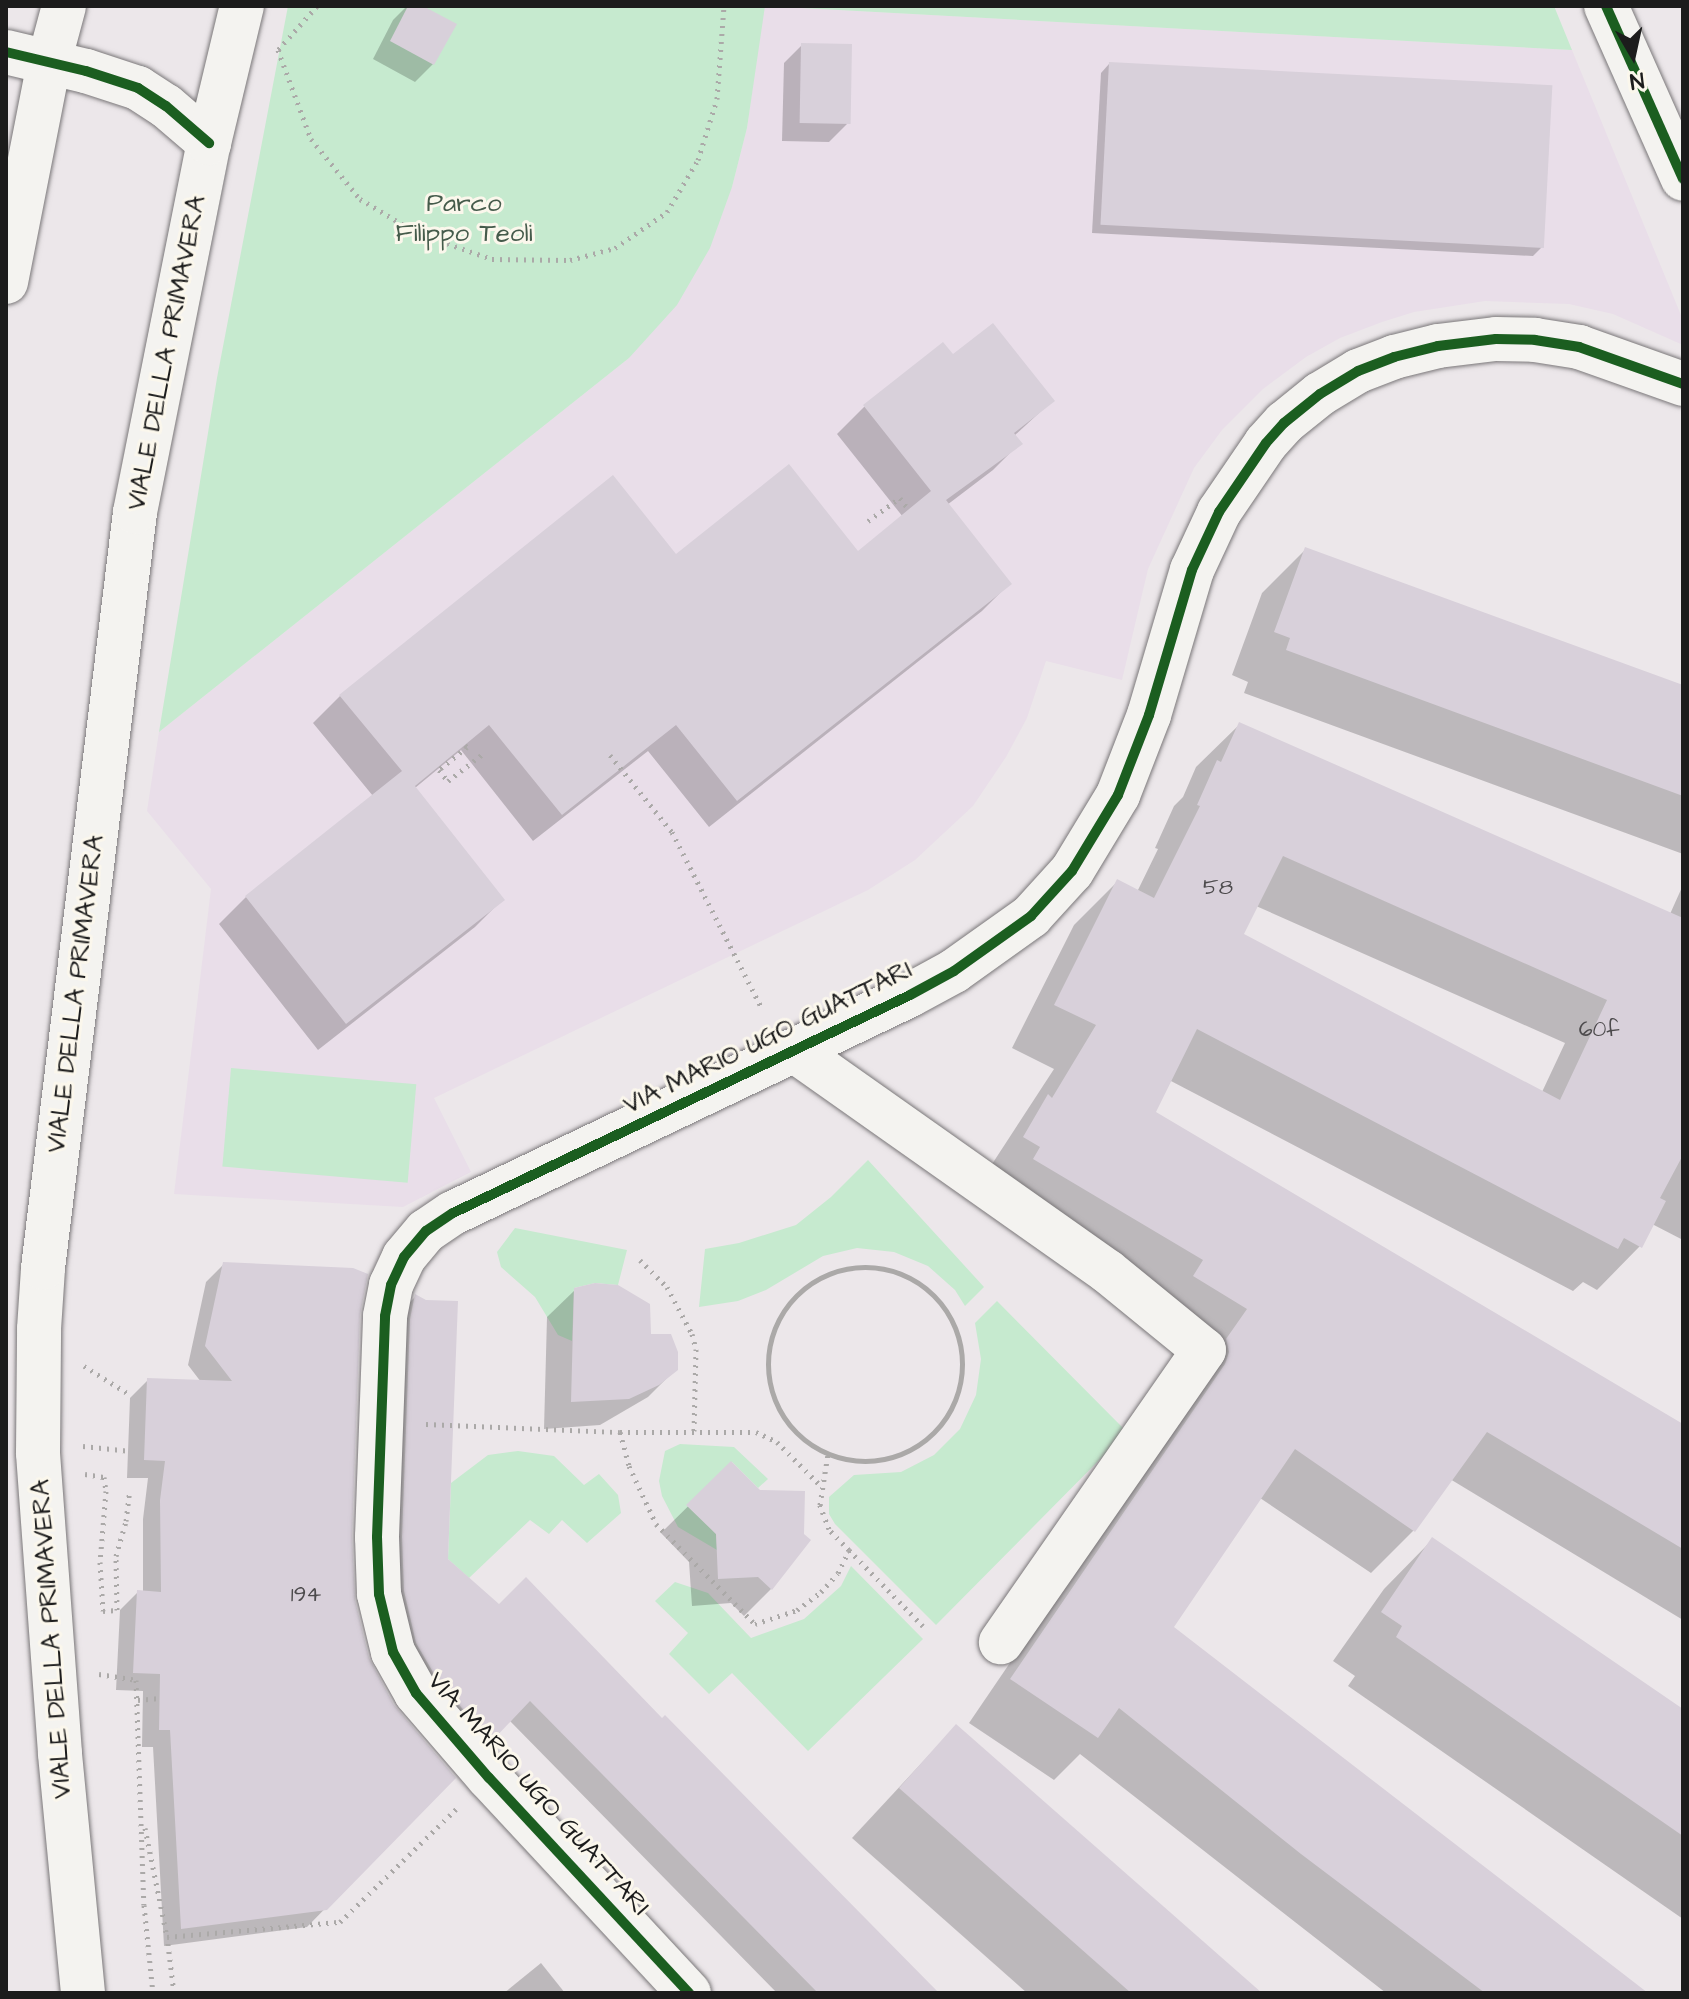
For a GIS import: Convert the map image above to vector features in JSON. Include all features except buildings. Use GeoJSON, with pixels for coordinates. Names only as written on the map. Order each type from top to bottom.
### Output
{"type":"FeatureCollection","features":[{"type":"Feature","properties":{"kind":"street"},"geometry":{"type":"LineString","coordinates":[[6,282],[49,62],[64,6]]}},
{"type":"Feature","properties":{"kind":"street","name":"VIALE DELLA PRIMAVERA"},"geometry":{"type":"LineString","coordinates":[[83,1993],[58,1724],[38,1453],[40,1314],[129,555],[209,143],[242,6]]}},
{"type":"Feature","properties":{"kind":"street"},"geometry":{"type":"LineString","coordinates":[[1606,6],[1683,179]]}},
{"type":"Feature","properties":{"kind":"street"},"geometry":{"type":"LineString","coordinates":[[6,52],[102,75],[138,88],[166,106],[209,143]]}},
{"type":"Feature","properties":{"kind":"street","name":"VIA MARIO UGO GUATTARI"},"geometry":{"type":"LineString","coordinates":[[689,1993],[489,1778],[408,1682],[387,1636],[376,1577],[387,1302],[397,1270],[426,1231],[453,1213],[795,1051],[954,971],[1031,916],[1072,871],[1105,822],[1130,770],[1192,570],[1219,512],[1250,462],[1302,407],[1339,381],[1377,362],[1475,340],[1535,340],[1579,347],[1683,384]]}},
{"type":"Feature","properties":{"kind":"street"},"geometry":{"type":"LineString","coordinates":[[795,1051],[1107,1271],[1204,1350],[1001,1642]]}},
{"type":"Feature","properties":{"kind":"path"},"geometry":{"type":"LineString","coordinates":[[317,6],[278,50],[311,139],[360,199],[417,233],[492,259],[570,260],[615,248],[667,212],[698,160],[717,99],[724,6]]}},
{"type":"Feature","properties":{"kind":"path"},"geometry":{"type":"LineString","coordinates":[[868,521],[900,498],[909,510]]}},
{"type":"Feature","properties":{"kind":"path"},"geometry":{"type":"LineString","coordinates":[[465,745],[467,747],[439,770],[448,781],[484,753]]}},
{"type":"Feature","properties":{"kind":"path"},"geometry":{"type":"LineString","coordinates":[[610,755],[672,832],[761,1007]]}},
{"type":"Feature","properties":{"kind":"path"},"geometry":{"type":"LineString","coordinates":[[640,1260],[667,1287],[692,1334],[696,1349],[694,1431]]}},
{"type":"Feature","properties":{"kind":"path"},"geometry":{"type":"LineString","coordinates":[[862,1267],[894,1271],[923,1285],[945,1307],[959,1335],[963,1366],[958,1398],[942,1424],[918,1446],[890,1459],[858,1461],[828,1454],[800,1437],[780,1411],[769,1380],[769,1347],[780,1316],[801,1290],[829,1273],[862,1267]]}},
{"type":"Feature","properties":{"kind":"path"},"geometry":{"type":"LineString","coordinates":[[83,1366],[129,1394]]}},
{"type":"Feature","properties":{"kind":"path"},"geometry":{"type":"LineString","coordinates":[[381,1421],[620,1432],[756,1432],[777,1442],[820,1485]]}},
{"type":"Feature","properties":{"kind":"path"},"geometry":{"type":"LineString","coordinates":[[620,1432],[629,1466],[656,1524],[755,1624],[797,1610],[821,1592],[838,1573],[849,1550]]}},
{"type":"Feature","properties":{"kind":"path"},"geometry":{"type":"LineString","coordinates":[[82,1446],[131,1451]]}},
{"type":"Feature","properties":{"kind":"path"},"geometry":{"type":"LineString","coordinates":[[828,1454],[820,1485],[824,1520],[923,1626]]}},
{"type":"Feature","properties":{"kind":"path"},"geometry":{"type":"LineString","coordinates":[[84,1474],[104,1477],[106,1491],[100,1562],[103,1611],[117,1610],[116,1556],[126,1521],[130,1490]]}},
{"type":"Feature","properties":{"kind":"path"},"geometry":{"type":"LineString","coordinates":[[98,1674],[136,1680],[144,1905],[153,1993]]}},
{"type":"Feature","properties":{"kind":"path"},"geometry":{"type":"LineString","coordinates":[[138,1700],[160,1698]]}},
{"type":"Feature","properties":{"kind":"path"},"geometry":{"type":"LineString","coordinates":[[167,1937],[340,1922],[489,1778]]}},
{"type":"Feature","properties":{"kind":"path"},"geometry":{"type":"LineString","coordinates":[[142,1813],[167,1937],[174,1993]]}},
{"type":"Feature","properties":{"kind":"shaded area"},"geometry":{"type":"Polygon","coordinates":[[[764,6],[1572,50],[1683,320],[1683,345],[1613,314],[1569,304],[1485,301],[1414,312],[1382,322],[1340,338],[1306,357],[1263,389],[1222,430],[1194,468],[1148,569],[1122,680],[1046,661],[1027,718],[1006,757],[973,806],[915,860],[868,890],[434,1098],[471,1172],[403,1207],[174,1194],[211,889],[147,811],[159,732],[629,358],[732,187],[747,128],[764,6]]]}},
{"type":"Feature","properties":{"kind":"green space","name":"Parco Filippo Teoli"},"geometry":{"type":"Polygon","coordinates":[[[288,6],[765,6],[747,128],[732,187],[710,248],[677,305],[629,358],[159,732],[217,378],[288,6]]]}},
{"type":"Feature","properties":{"kind":"green space"},"geometry":{"type":"Polygon","coordinates":[[[765,6],[1554,6],[1572,50],[765,6]]]}},
{"type":"Feature","properties":{"kind":"green space"},"geometry":{"type":"Polygon","coordinates":[[[231,1068],[416,1084],[408,1183],[222,1167],[231,1068]]]}},
{"type":"Feature","properties":{"kind":"green space"},"geometry":{"type":"Polygon","coordinates":[[[868,1160],[984,1287],[965,1306],[955,1290],[928,1266],[894,1252],[857,1248],[823,1256],[766,1290],[738,1301],[699,1307],[705,1249],[739,1243],[796,1225],[831,1197],[868,1160]]]}},
{"type":"Feature","properties":{"kind":"green space"},"geometry":{"type":"Polygon","coordinates":[[[515,1228],[627,1250],[618,1285],[595,1283],[574,1288],[572,1341],[558,1335],[535,1297],[501,1267],[497,1252],[515,1228]]]}},
{"type":"Feature","properties":{"kind":"green space"},"geometry":{"type":"Polygon","coordinates":[[[997,1301],[1127,1432],[936,1625],[835,1524],[829,1514],[829,1497],[854,1475],[901,1472],[934,1455],[960,1429],[976,1395],[981,1359],[975,1323],[997,1301]]]}},
{"type":"Feature","properties":{"kind":"green space"},"geometry":{"type":"Polygon","coordinates":[[[680,1444],[734,1447],[768,1479],[758,1488],[732,1462],[688,1505],[716,1534],[717,1550],[678,1527],[662,1496],[659,1481],[665,1451],[680,1444]]]}},
{"type":"Feature","properties":{"kind":"green space"},"geometry":{"type":"Polygon","coordinates":[[[518,1451],[554,1456],[584,1485],[599,1474],[618,1495],[621,1513],[587,1543],[562,1520],[549,1534],[530,1520],[469,1578],[448,1559],[451,1483],[488,1455],[518,1451]]]}},
{"type":"Feature","properties":{"kind":"green space"},"geometry":{"type":"Polygon","coordinates":[[[851,1566],[923,1639],[808,1751],[732,1673],[709,1694],[669,1654],[688,1633],[655,1601],[675,1582],[708,1593],[751,1638],[804,1619],[841,1586],[851,1566]]]}},
{"type":"Feature","properties":{"kind":"cycle path"},"geometry":{"type":"LineString","coordinates":[[1606,6],[1683,179]]}},
{"type":"Feature","properties":{"kind":"cycle path"},"geometry":{"type":"LineString","coordinates":[[6,52],[86,71],[138,88],[166,106],[209,143]]}},
{"type":"Feature","properties":{"kind":"cycle path"},"geometry":{"type":"LineString","coordinates":[[689,1993],[489,1778],[416,1693],[393,1652],[379,1594],[377,1537],[385,1316],[391,1285],[404,1257],[426,1231],[453,1213],[910,995],[954,971],[1031,916],[1072,871],[1118,795],[1149,715],[1192,570],[1219,512],[1266,443],[1284,423],[1320,394],[1358,371],[1394,357],[1438,346],[1496,339],[1535,340],[1579,347],[1683,384]]}}]}
